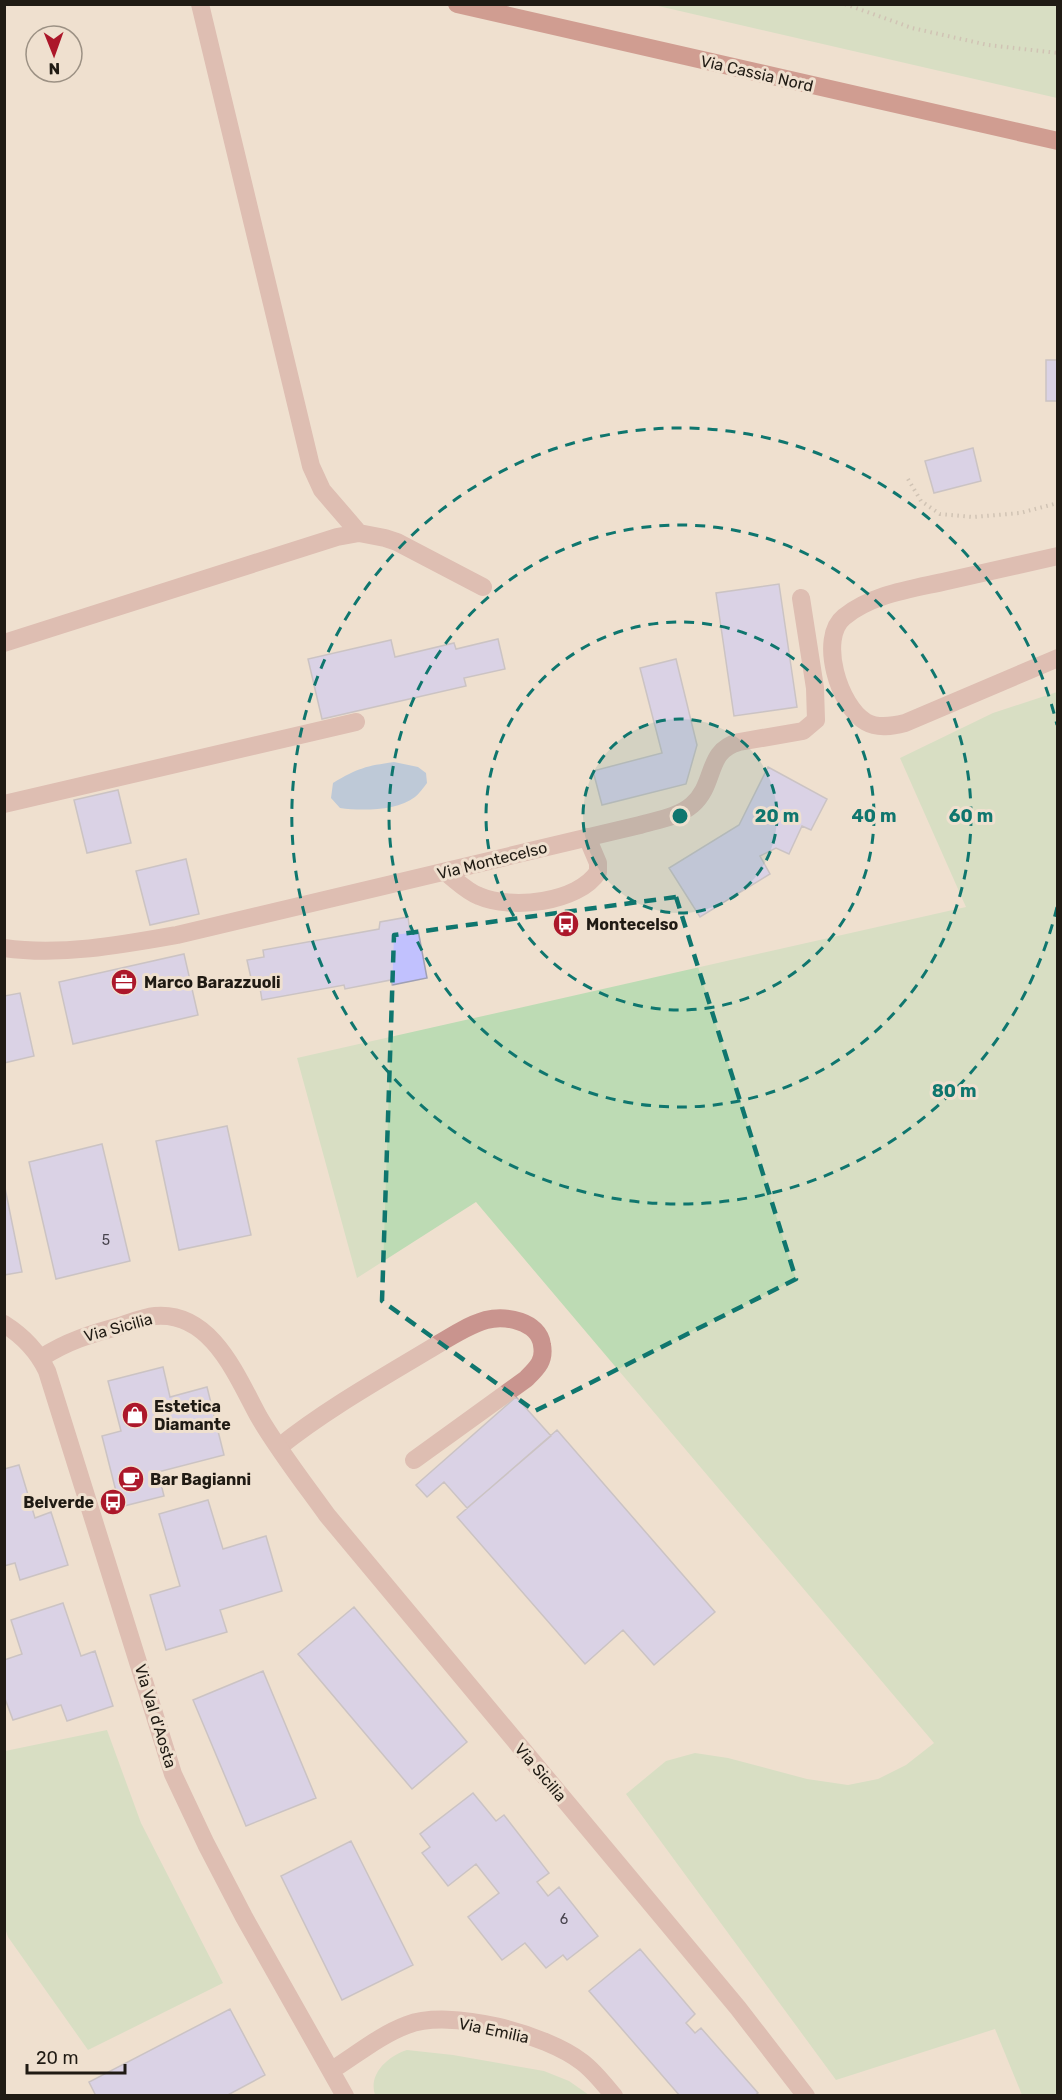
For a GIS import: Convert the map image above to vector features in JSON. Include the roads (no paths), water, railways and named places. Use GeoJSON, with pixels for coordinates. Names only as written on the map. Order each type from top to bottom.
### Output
{"type":"FeatureCollection","features":[{"type":"Feature","properties":{"kind":"main road","name":"Via Cassia Nord"},"geometry":{"type":"LineString","coordinates":[[457,4],[1058,141]]}},
{"type":"Feature","properties":{"kind":"street"},"geometry":{"type":"LineString","coordinates":[[200,4],[311,466],[322,490],[358,533]]}},
{"type":"Feature","properties":{"kind":"street"},"geometry":{"type":"LineString","coordinates":[[4,643],[337,537],[358,533],[397,542],[483,587]]}},
{"type":"Feature","properties":{"kind":"street"},"geometry":{"type":"LineString","coordinates":[[1058,556],[875,599],[838,622],[832,639],[835,670],[845,698],[859,717],[877,726],[905,723],[1058,658]]}},
{"type":"Feature","properties":{"kind":"street","name":"Via Montecelso"},"geometry":{"type":"LineString","coordinates":[[4,948],[41,951],[151,940],[445,872],[640,825],[683,812],[693,804],[704,789],[721,750],[729,744],[803,731],[816,720],[817,707],[801,598]]}},
{"type":"Feature","properties":{"kind":"street"},"geometry":{"type":"LineString","coordinates":[[4,804],[356,722]]}},
{"type":"Feature","properties":{"kind":"street"},"geometry":{"type":"LineString","coordinates":[[445,872],[469,891],[491,900],[520,904],[550,900],[585,887],[598,872],[598,862],[588,837]]}},
{"type":"Feature","properties":{"kind":"street","name":"Via Sicilia"},"geometry":{"type":"LineString","coordinates":[[41,1358],[61,1345],[80,1337],[146,1318],[163,1316],[184,1319],[204,1332],[223,1353],[279,1446],[327,1515],[738,2008],[806,2096]]}},
{"type":"Feature","properties":{"kind":"street"},"geometry":{"type":"LineString","coordinates":[[279,1446],[306,1426],[413,1360],[483,1321],[498,1318],[514,1320],[538,1333],[542,1341],[543,1353],[540,1365],[526,1379],[414,1460]]}},
{"type":"Feature","properties":{"kind":"street","name":"Via Val d'Aosta"},"geometry":{"type":"LineString","coordinates":[[4,1324],[23,1337],[41,1358],[51,1382],[173,1774],[244,1917],[345,2096]]}},
{"type":"Feature","properties":{"kind":"street","name":"Via Emilia"},"geometry":{"type":"LineString","coordinates":[[332,2070],[406,2025],[428,2021],[456,2021],[528,2035],[554,2045],[583,2063],[614,2096]]}},
{"type":"Feature","properties":{"kind":"water"},"geometry":{"type":"Polygon","coordinates":[[[394,762],[418,767],[426,773],[427,783],[416,796],[407,802],[379,809],[358,810],[340,808],[331,798],[333,783],[362,768],[394,762]]]}},
{"type":"Feature","properties":{"kind":"place","name":"Montecelso"},"geometry":{"type":"Point","coordinates":[566,924]}},
{"type":"Feature","properties":{"kind":"place","name":"Marco Barazzuoli"},"geometry":{"type":"Point","coordinates":[124,982]}},
{"type":"Feature","properties":{"kind":"place","name":"Estetica Diamante"},"geometry":{"type":"Point","coordinates":[135,1415]}},
{"type":"Feature","properties":{"kind":"place","name":"Bar Bagianni"},"geometry":{"type":"Point","coordinates":[131,1479]}},
{"type":"Feature","properties":{"kind":"place","name":"Belverde"},"geometry":{"type":"Point","coordinates":[113,1502]}}]}
